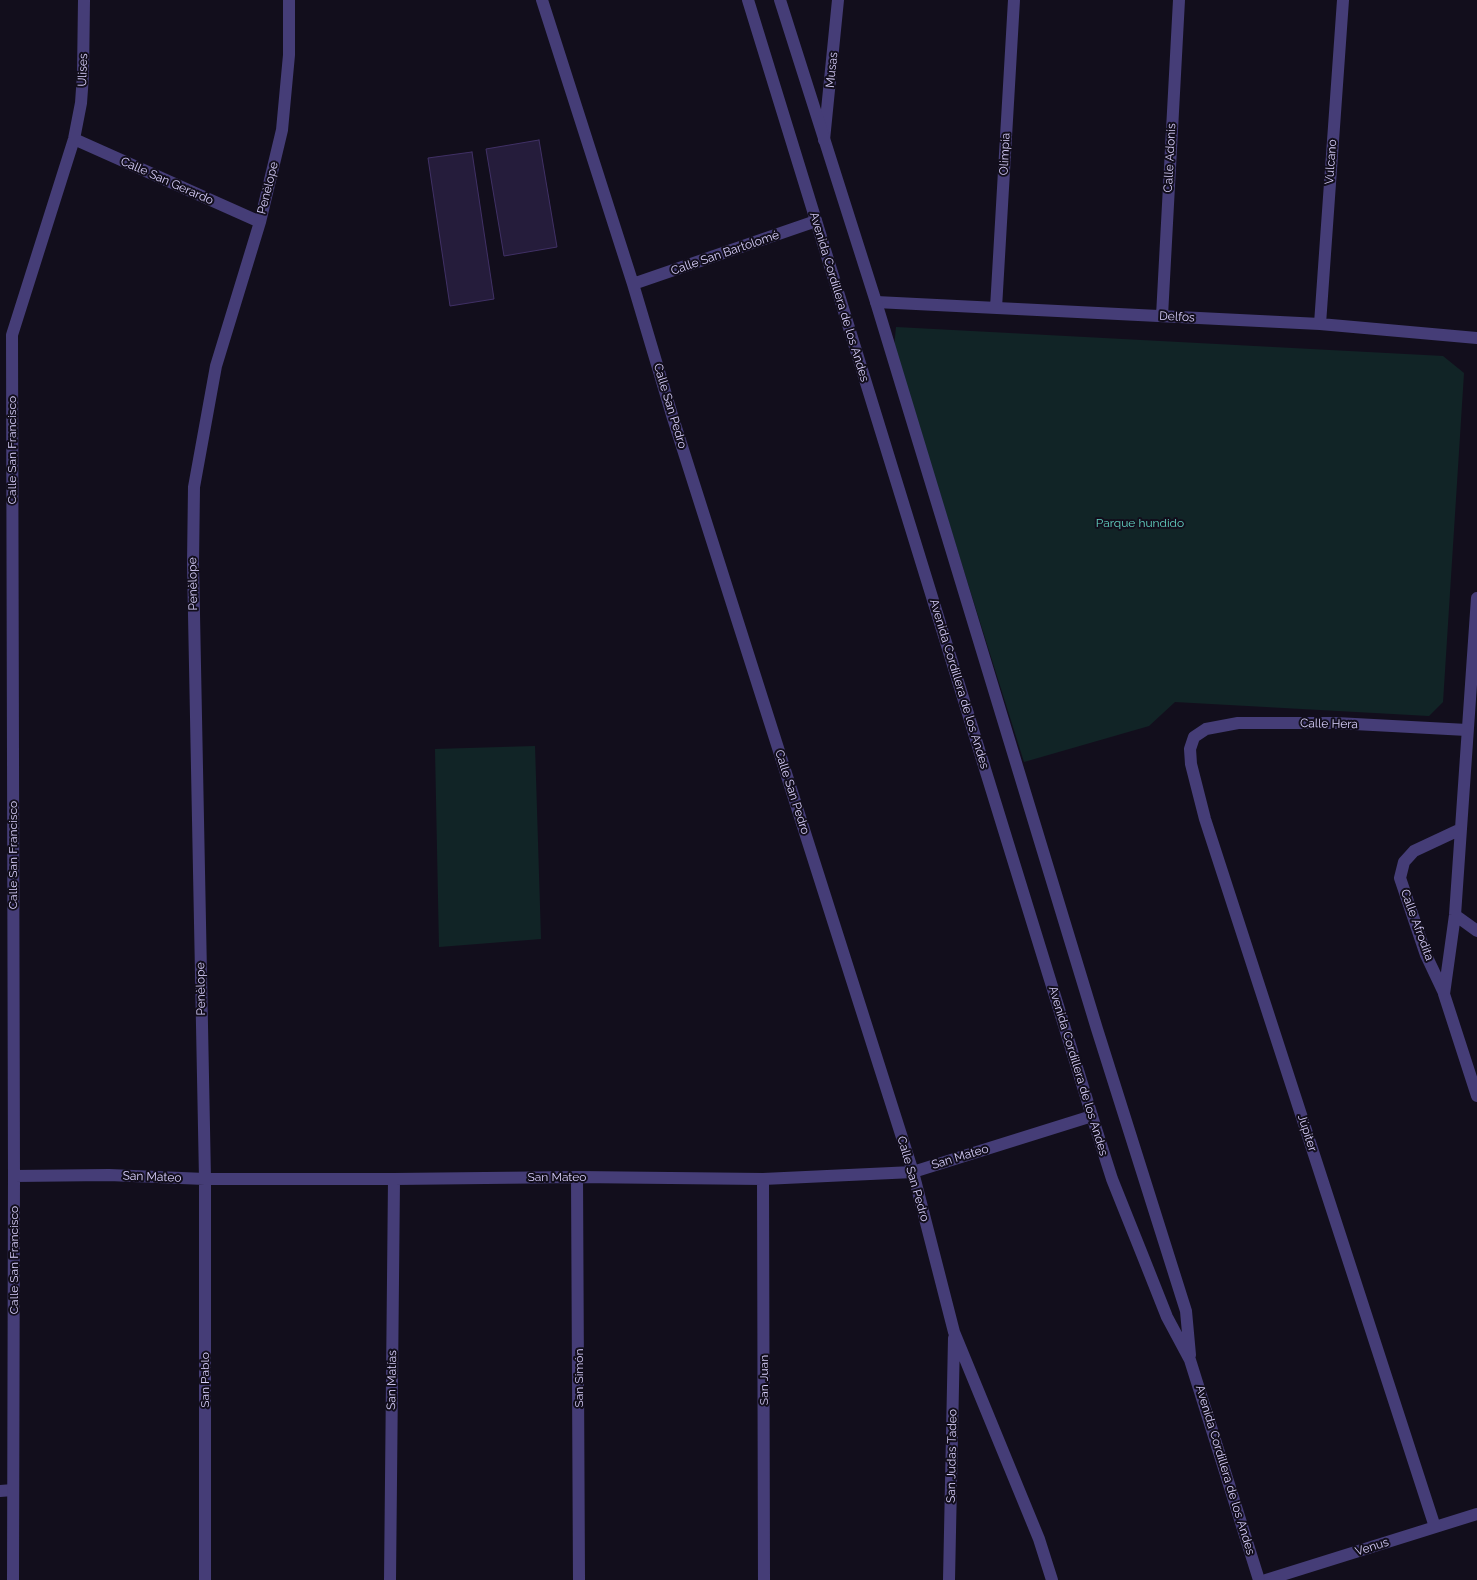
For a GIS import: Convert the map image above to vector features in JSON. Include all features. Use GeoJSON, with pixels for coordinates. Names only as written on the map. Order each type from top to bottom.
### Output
{"type":"FeatureCollection","features":[{"type":"Feature","properties":{"kind":"street","name":"Ulises"},"geometry":{"type":"LineString","coordinates":[[74,139],[81,103],[83,76],[84,0]]}},
{"type":"Feature","properties":{"kind":"street","name":"Penèlope"},"geometry":{"type":"LineString","coordinates":[[205,1179],[193,563],[194,487],[216,366],[260,222],[282,130],[289,55],[289,0]]}},
{"type":"Feature","properties":{"kind":"street","name":"Calle San Pedro"},"geometry":{"type":"LineString","coordinates":[[542,0],[913,1172],[954,1332],[1038,1539],[1052,1580]]}},
{"type":"Feature","properties":{"kind":"street","name":"Avenida Cordillera de los Andes"},"geometry":{"type":"LineString","coordinates":[[748,0],[1112,1179],[1167,1317],[1190,1360],[1259,1580]]}},
{"type":"Feature","properties":{"kind":"street","name":"Avenida Cordillera de los Andes"},"geometry":{"type":"LineString","coordinates":[[780,0],[876,302],[1097,1029],[1186,1312],[1190,1360]]}},
{"type":"Feature","properties":{"kind":"street","name":"Musas"},"geometry":{"type":"LineString","coordinates":[[824,140],[838,0]]}},
{"type":"Feature","properties":{"kind":"street","name":"Olimpia"},"geometry":{"type":"LineString","coordinates":[[996,308],[1014,0]]}},
{"type":"Feature","properties":{"kind":"street","name":"Calle Adonis"},"geometry":{"type":"LineString","coordinates":[[1162,316],[1179,0]]}},
{"type":"Feature","properties":{"kind":"street","name":"Vulcano"},"geometry":{"type":"LineString","coordinates":[[1320,324],[1343,0]]}},
{"type":"Feature","properties":{"kind":"street","name":"Calle San Gerardo"},"geometry":{"type":"LineString","coordinates":[[74,139],[260,222]]}},
{"type":"Feature","properties":{"kind":"street","name":"Calle San Francisco"},"geometry":{"type":"LineString","coordinates":[[13,1580],[6,1490],[14,1176],[6,335],[74,139]]}},
{"type":"Feature","properties":{"kind":"street","name":"Calle San Bartolomé"},"geometry":{"type":"LineString","coordinates":[[633,284],[816,221]]}},
{"type":"Feature","properties":{"kind":"street","name":"Delfos"},"geometry":{"type":"LineString","coordinates":[[876,302],[1320,324],[1477,338]]}},
{"type":"Feature","properties":{"kind":"street","name":"Calle Afrodita"},"geometry":{"type":"LineString","coordinates":[[1444,994],[1455,915],[1477,598]]}},
{"type":"Feature","properties":{"kind":"street","name":"Calle Hera"},"geometry":{"type":"LineString","coordinates":[[1194,737],[1206,729],[1238,723],[1336,723],[1467,730]]}},
{"type":"Feature","properties":{"kind":"street","name":"Júpiter"},"geometry":{"type":"LineString","coordinates":[[1194,737],[1190,750],[1191,764],[1205,819],[1435,1527]]}},
{"type":"Feature","properties":{"kind":"street","name":"Calle Afrodita"},"geometry":{"type":"LineString","coordinates":[[1461,829],[1414,851],[1404,862],[1400,878],[1426,955],[1444,994],[1477,1096]]}},
{"type":"Feature","properties":{"kind":"street"},"geometry":{"type":"LineString","coordinates":[[1455,915],[1477,931]]}},
{"type":"Feature","properties":{"kind":"street","name":"San Mateo"},"geometry":{"type":"LineString","coordinates":[[14,1176],[109,1175],[205,1179],[394,1179],[577,1176],[763,1179],[913,1172],[1092,1116]]}},
{"type":"Feature","properties":{"kind":"street","name":"San Simón"},"geometry":{"type":"LineString","coordinates":[[577,1176],[579,1580]]}},
{"type":"Feature","properties":{"kind":"street","name":"San Pablo"},"geometry":{"type":"LineString","coordinates":[[205,1179],[205,1580]]}},
{"type":"Feature","properties":{"kind":"street","name":"San Matías"},"geometry":{"type":"LineString","coordinates":[[390,1580],[394,1179]]}},
{"type":"Feature","properties":{"kind":"street","name":"San Juan"},"geometry":{"type":"LineString","coordinates":[[763,1179],[764,1580]]}},
{"type":"Feature","properties":{"kind":"street","name":"San Judas Tadeo"},"geometry":{"type":"LineString","coordinates":[[950,1580],[954,1332]]}},
{"type":"Feature","properties":{"kind":"street","name":"Venus"},"geometry":{"type":"LineString","coordinates":[[1266,1580],[1477,1514]]}},
{"type":"Feature","properties":{"kind":"green space","name":"Parque hundido"},"geometry":{"type":"Polygon","coordinates":[[[896,327],[1443,356],[1464,373],[1443,702],[1429,716],[1175,702],[1149,726],[1024,762],[894,348],[896,327]]]}},
{"type":"Feature","properties":{"kind":"green space"},"geometry":{"type":"Polygon","coordinates":[[[535,746],[541,939],[439,947],[435,749],[535,746]]]}},
{"type":"Feature","properties":{"kind":"building"},"geometry":{"type":"Polygon","coordinates":[[[539,140],[557,247],[504,256],[486,149],[539,140]]]}},
{"type":"Feature","properties":{"kind":"building"},"geometry":{"type":"Polygon","coordinates":[[[472,152],[494,299],[450,306],[428,158],[472,152]]]}}]}
